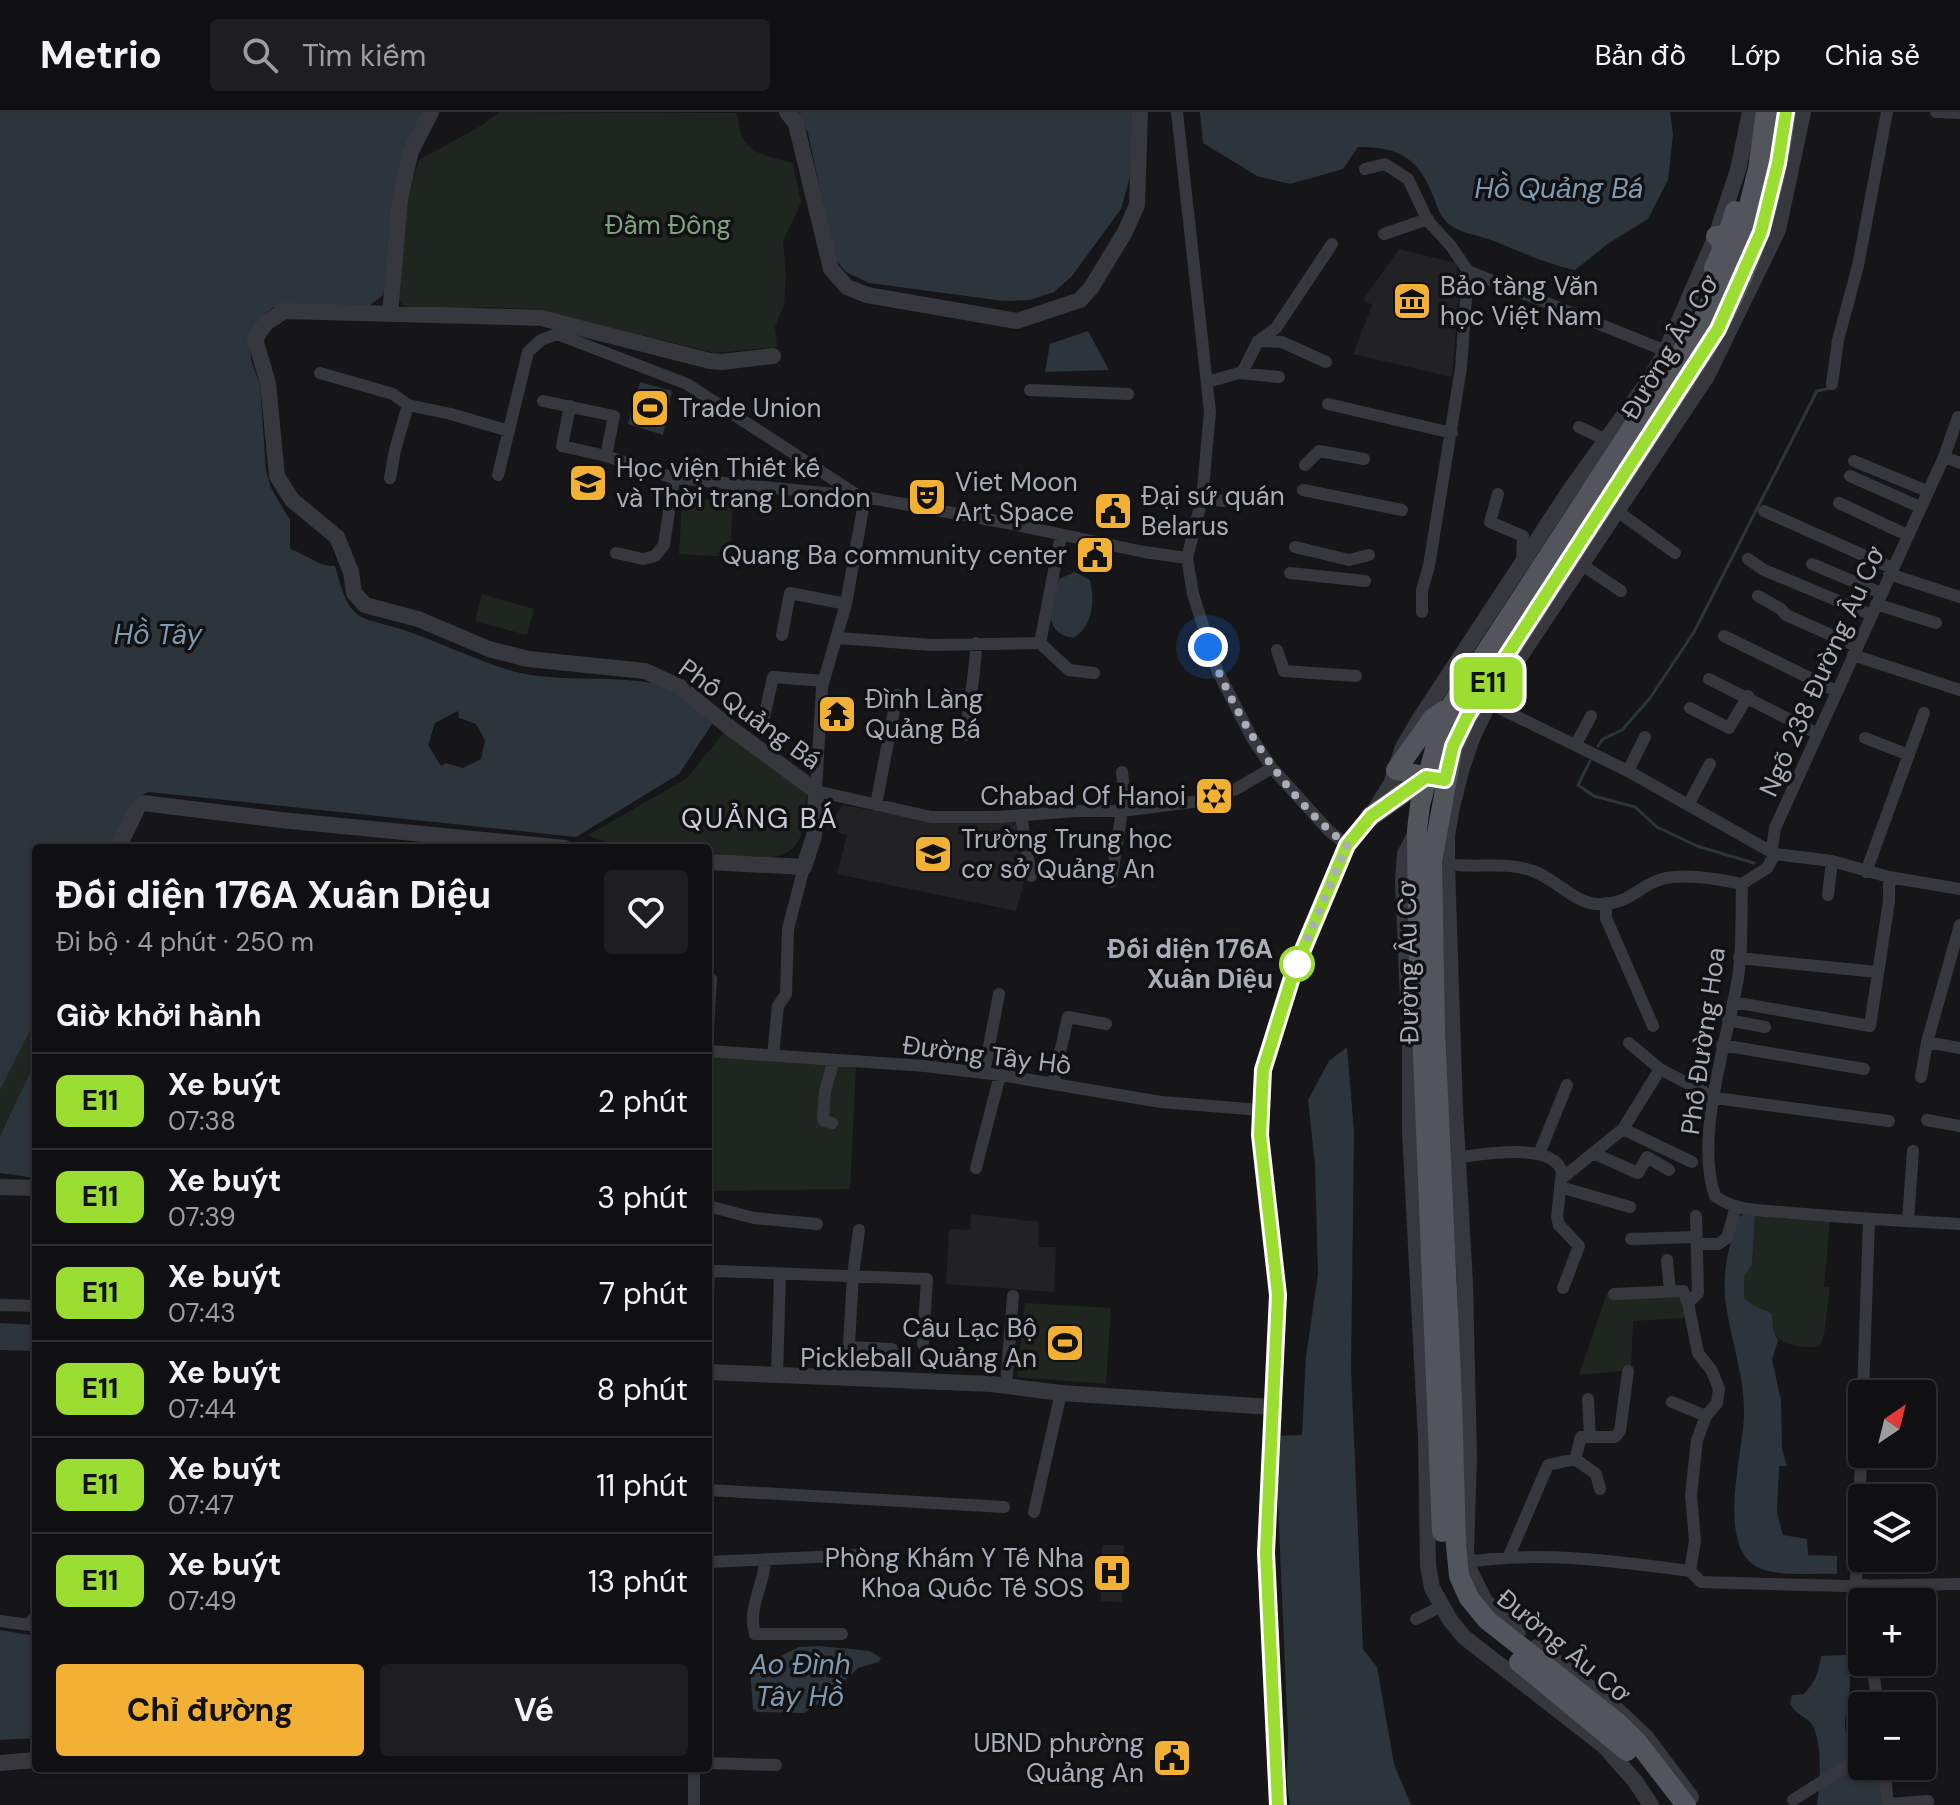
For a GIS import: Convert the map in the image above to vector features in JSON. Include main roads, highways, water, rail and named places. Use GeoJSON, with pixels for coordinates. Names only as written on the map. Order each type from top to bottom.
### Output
{"type":"FeatureCollection","features":[{"type":"Feature","properties":{"kind":"main road","name":"Đường Âu Cơ"},"geometry":{"type":"LineString","coordinates":[[1670,1805],[1643,1769],[1612,1737],[1475,1626],[1457,1604],[1448,1583],[1442,1548],[1430,1072],[1417,830],[1436,778],[1468,715],[1702,321],[1743,230],[1758,169],[1766,112]]}},
{"type":"Feature","properties":{"kind":"main road","name":"Đường Âu Cơ"},"geometry":{"type":"LineString","coordinates":[[1686,1805],[1642,1740],[1487,1620],[1469,1598],[1462,1562],[1450,1160],[1430,1072],[1440,863],[1436,778],[1440,693],[1615,469],[1718,329],[1753,255],[1773,184],[1786,112]]}},
{"type":"Feature","properties":{"kind":"main road"},"geometry":{"type":"LineString","coordinates":[[1702,321],[1702,298],[1722,250],[1721,241],[1716,236],[1728,234],[1747,183],[1758,169]]}},
{"type":"Feature","properties":{"kind":"main road"},"geometry":{"type":"LineString","coordinates":[[1436,778],[1396,770],[1433,718],[1440,693]]}},
{"type":"Feature","properties":{"kind":"main road"},"geometry":{"type":"LineString","coordinates":[[1417,830],[1409,818],[1395,811],[1371,816],[1436,778]]}},
{"type":"Feature","properties":{"kind":"water","name":"Hồ Tây"},"geometry":{"type":"Polygon","coordinates":[[[0,112],[425,112],[383,295],[368,307],[274,307],[260,318],[250,337],[251,360],[260,385],[266,471],[271,488],[290,520],[290,549],[335,566],[353,611],[370,620],[529,675],[652,683],[685,700],[712,724],[679,774],[576,837],[149,792],[137,797],[113,844],[32,844],[32,1027],[0,1090],[0,112]]]}},
{"type":"Feature","properties":{"kind":"water"},"geometry":{"type":"Polygon","coordinates":[[[798,112],[1132,112],[1137,151],[1121,209],[1072,276],[1054,292],[1030,300],[1004,301],[869,283],[846,272],[836,260],[808,133],[798,112]]]}},
{"type":"Feature","properties":{"kind":"water","name":"Hồ Quảng Bá"},"geometry":{"type":"Polygon","coordinates":[[[1200,112],[1670,112],[1673,134],[1668,180],[1648,219],[1609,243],[1575,270],[1454,228],[1442,216],[1418,169],[1411,161],[1393,151],[1358,147],[1343,169],[1290,184],[1257,176],[1203,143],[1200,112]]]}},
{"type":"Feature","properties":{"kind":"water"},"geometry":{"type":"Polygon","coordinates":[[[1088,331],[1109,370],[1045,372],[1050,344],[1088,331]]]}},
{"type":"Feature","properties":{"kind":"water","name":"Trade Union"},"geometry":{"type":"Polygon","coordinates":[[[640,382],[672,391],[663,435],[628,424],[640,382]]]}},
{"type":"Feature","properties":{"kind":"water"},"geometry":{"type":"Polygon","coordinates":[[[1075,572],[1090,580],[1092,604],[1085,627],[1073,638],[1056,629],[1052,623],[1051,606],[1059,579],[1075,572]]]}},
{"type":"Feature","properties":{"kind":"water"},"geometry":{"type":"Polygon","coordinates":[[[1347,1047],[1354,1132],[1351,1369],[1363,1649],[1377,1667],[1394,1764],[1411,1805],[1290,1805],[1287,1783],[1288,1734],[1275,1436],[1302,1435],[1306,1357],[1318,1274],[1315,1164],[1308,1100],[1329,1061],[1347,1047]]]}},
{"type":"Feature","properties":{"kind":"water"},"geometry":{"type":"Polygon","coordinates":[[[32,1068],[32,1177],[0,1173],[0,1136],[32,1068]]]}},
{"type":"Feature","properties":{"kind":"water"},"geometry":{"type":"Polygon","coordinates":[[[1743,1214],[1755,1215],[1752,1265],[1744,1277],[1744,1298],[1772,1314],[1773,1330],[1778,1340],[1772,1360],[1781,1400],[1782,1449],[1787,1466],[1779,1466],[1777,1513],[1783,1535],[1807,1539],[1808,1555],[1837,1556],[1837,1574],[1765,1570],[1745,1556],[1738,1539],[1735,1498],[1744,1400],[1726,1305],[1725,1273],[1736,1223],[1743,1214]]]}},
{"type":"Feature","properties":{"kind":"water"},"geometry":{"type":"Polygon","coordinates":[[[0,1323],[32,1325],[32,1351],[0,1350],[0,1323]]]}},
{"type":"Feature","properties":{"kind":"water"},"geometry":{"type":"Polygon","coordinates":[[[0,1630],[32,1635],[32,1738],[0,1740],[0,1630]]]}},
{"type":"Feature","properties":{"kind":"water","name":"Ao Đình Tây Hồ"},"geometry":{"type":"Polygon","coordinates":[[[799,1647],[870,1651],[881,1658],[879,1662],[858,1668],[824,1700],[804,1713],[757,1712],[753,1709],[750,1669],[758,1661],[770,1661],[799,1647]]]}},
{"type":"Feature","properties":{"kind":"water"},"geometry":{"type":"Polygon","coordinates":[[[1847,1655],[1850,1681],[1845,1721],[1848,1780],[1880,1780],[1883,1805],[1817,1805],[1820,1762],[1817,1738],[1809,1721],[1790,1704],[1792,1695],[1804,1694],[1811,1685],[1821,1656],[1847,1655]]]}},
{"type":"Feature","properties":{"kind":"waterway"},"geometry":{"type":"LineString","coordinates":[[1598,746],[1603,739],[1622,730],[1650,698],[1694,632],[1817,391],[1831,388]]}},
{"type":"Feature","properties":{"kind":"waterway"},"geometry":{"type":"LineString","coordinates":[[1590,761],[1578,785],[1594,796],[1635,807],[1657,827],[1697,846],[1754,863]]}},
{"type":"Feature","properties":{"kind":"place","name":"Bảo tàng Văn học Việt Nam"},"geometry":{"type":"Point","coordinates":[1412,301]}},
{"type":"Feature","properties":{"kind":"place","name":"Trade Union"},"geometry":{"type":"Point","coordinates":[650,408]}},
{"type":"Feature","properties":{"kind":"place","name":"Học viện Thiết kế và Thời trang London"},"geometry":{"type":"Point","coordinates":[588,483]}},
{"type":"Feature","properties":{"kind":"place","name":"Viet Moon Art Space"},"geometry":{"type":"Point","coordinates":[927,497]}},
{"type":"Feature","properties":{"kind":"place","name":"Đại sứ quán Belarus"},"geometry":{"type":"Point","coordinates":[1113,511]}},
{"type":"Feature","properties":{"kind":"place","name":"Quang Ba community center"},"geometry":{"type":"Point","coordinates":[1095,555]}},
{"type":"Feature","properties":{"kind":"place","name":"Đình Làng Quảng Bá"},"geometry":{"type":"Point","coordinates":[837,714]}},
{"type":"Feature","properties":{"kind":"place","name":"Chabad Of Hanoi"},"geometry":{"type":"Point","coordinates":[1214,796]}},
{"type":"Feature","properties":{"kind":"place","name":"Trường Trung học cơ sở Quảng An"},"geometry":{"type":"Point","coordinates":[933,854]}},
{"type":"Feature","properties":{"kind":"place","name":"Đối diện 176A Xuân Diệu"},"geometry":{"type":"Point","coordinates":[1297,964]}},
{"type":"Feature","properties":{"kind":"place","name":"Câu Lạc Bộ Pickleball Quảng An"},"geometry":{"type":"Point","coordinates":[1065,1343]}},
{"type":"Feature","properties":{"kind":"place","name":"Phòng Khám Y Tế Nha Khoa Quốc Tế SOS"},"geometry":{"type":"Point","coordinates":[1112,1573]}},
{"type":"Feature","properties":{"kind":"place","name":"UBND phường Quảng An"},"geometry":{"type":"Point","coordinates":[1172,1758]}},
{"type":"Feature","properties":{"kind":"district","name":"QUẢNG BÁ"},"geometry":{"type":"Point","coordinates":[760,818]}},
{"type":"Feature","properties":{"kind":"park label","name":"Đầm Đông"},"geometry":{"type":"Point","coordinates":[668,225]}}]}
